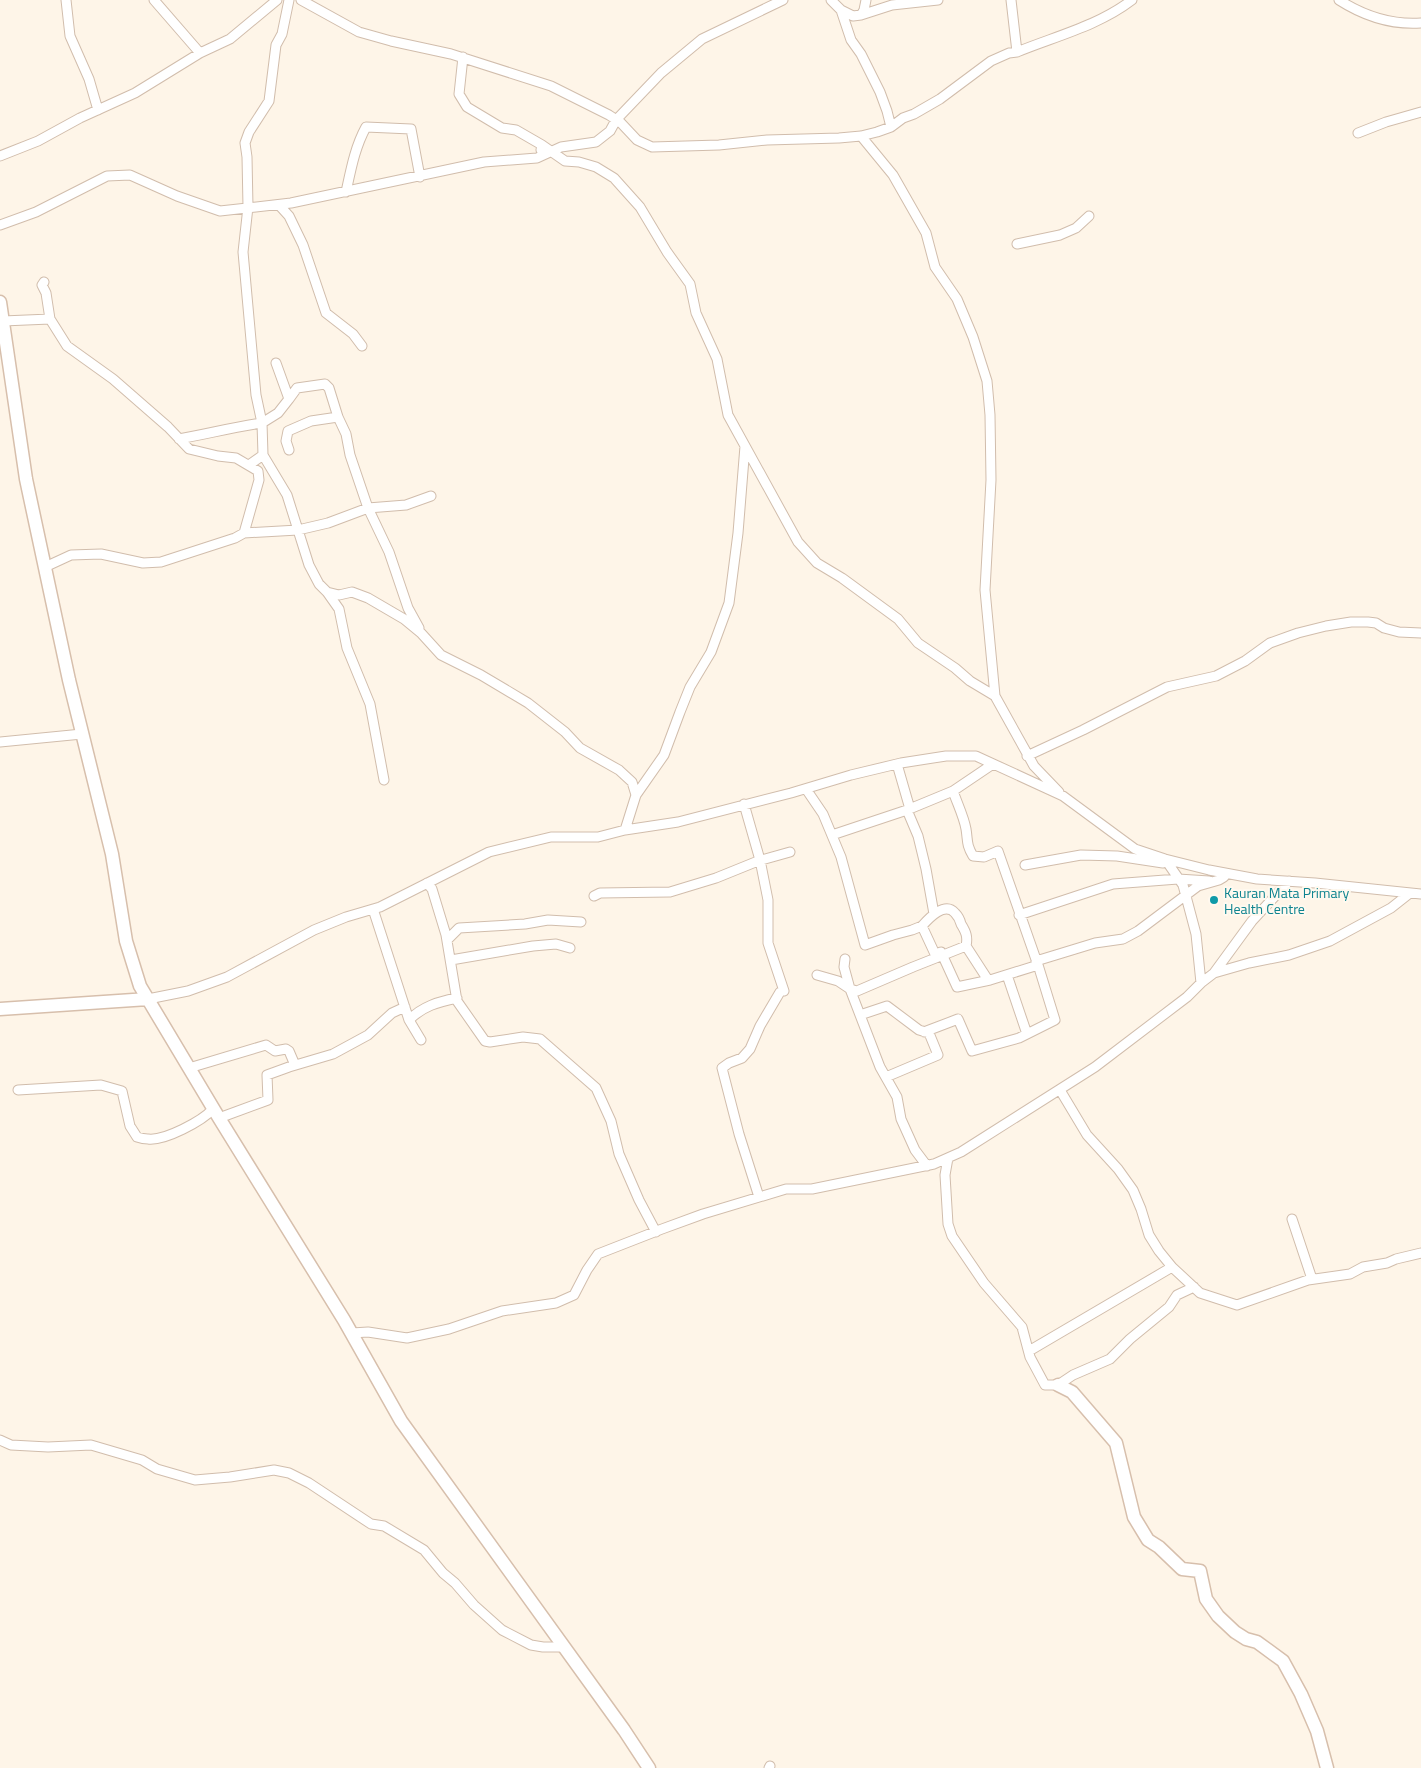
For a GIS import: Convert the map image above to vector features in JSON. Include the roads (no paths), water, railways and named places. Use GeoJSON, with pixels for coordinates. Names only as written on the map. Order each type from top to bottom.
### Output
{"type":"FeatureCollection","features":[{"type":"Feature","properties":{"kind":"street"},"geometry":{"type":"LineString","coordinates":[[66,0],[70,36],[88,79],[98,110]]}},
{"type":"Feature","properties":{"kind":"street"},"geometry":{"type":"LineString","coordinates":[[154,0],[200,53]]}},
{"type":"Feature","properties":{"kind":"street"},"geometry":{"type":"LineString","coordinates":[[0,156],[38,141],[134,93],[200,53],[230,39],[277,0]]}},
{"type":"Feature","properties":{"kind":"street"},"geometry":{"type":"LineString","coordinates":[[289,0],[282,34],[276,45],[269,101],[248,132],[246,143],[248,207],[243,252],[256,395],[262,423],[263,455],[287,495],[309,565],[319,584],[339,609],[347,648],[370,704],[384,780]]}},
{"type":"Feature","properties":{"kind":"street"},"geometry":{"type":"LineString","coordinates":[[301,0],[359,32],[463,57],[551,86],[609,115],[642,144],[652,147],[861,136],[891,127],[903,118],[940,99],[991,61],[1009,53],[1017,52],[1070,33],[1100,20],[1132,0]]}},
{"type":"Feature","properties":{"kind":"street"},"geometry":{"type":"LineString","coordinates":[[0,224],[36,212],[107,176],[130,175],[177,196],[220,211],[279,205],[420,177],[484,162],[537,158],[561,147],[596,142],[610,130],[616,120],[661,73],[702,38],[783,0]]}},
{"type":"Feature","properties":{"kind":"street"},"geometry":{"type":"LineString","coordinates":[[832,0],[841,10],[853,16],[892,5],[938,0]]}},
{"type":"Feature","properties":{"kind":"street"},"geometry":{"type":"LineString","coordinates":[[861,15],[866,0]]}},
{"type":"Feature","properties":{"kind":"street"},"geometry":{"type":"LineString","coordinates":[[1011,0],[1017,52]]}},
{"type":"Feature","properties":{"kind":"street"},"geometry":{"type":"LineString","coordinates":[[1339,0],[1361,13],[1375,18],[1409,24],[1421,23]]}},
{"type":"Feature","properties":{"kind":"street"},"geometry":{"type":"LineString","coordinates":[[841,10],[851,40],[861,54],[880,92],[891,127]]}},
{"type":"Feature","properties":{"kind":"street"},"geometry":{"type":"LineString","coordinates":[[463,57],[459,94],[467,107],[502,128],[516,130],[565,161],[579,162],[596,167],[614,178],[640,207],[667,252],[690,284],[696,313],[717,359],[728,415],[798,542],[817,562],[898,619],[918,643],[956,668],[970,681],[995,696]]}},
{"type":"Feature","properties":{"kind":"street"},"geometry":{"type":"LineString","coordinates":[[1358,133],[1386,122],[1421,112]]}},
{"type":"Feature","properties":{"kind":"street"},"geometry":{"type":"LineString","coordinates":[[346,192],[358,141],[366,127],[411,129],[420,177]]}},
{"type":"Feature","properties":{"kind":"street"},"geometry":{"type":"LineString","coordinates":[[861,136],[893,175],[926,232],[935,267],[957,299],[973,337],[987,381],[990,415],[991,480],[985,590],[995,696],[1027,756],[1063,796],[1135,849],[1166,861],[1183,885],[1186,895],[1196,934],[1201,983]]}},
{"type":"Feature","properties":{"kind":"street"},"geometry":{"type":"LineString","coordinates":[[537,158],[542,145]]}},
{"type":"Feature","properties":{"kind":"street"},"geometry":{"type":"LineString","coordinates":[[279,205],[289,216],[302,245],[326,313],[353,334],[362,346]]}},
{"type":"Feature","properties":{"kind":"street"},"geometry":{"type":"LineString","coordinates":[[1017,244],[1060,235],[1076,228],[1088,216]]}},
{"type":"Feature","properties":{"kind":"street"},"geometry":{"type":"LineString","coordinates":[[44,282],[42,285],[46,293],[50,319],[67,346],[113,379],[189,449],[236,458],[258,470],[259,480],[244,533]]}},
{"type":"Feature","properties":{"kind":"street"},"geometry":{"type":"LineString","coordinates":[[0,302],[26,479],[82,734],[112,854],[126,941],[140,986],[216,1114],[352,1333],[401,1421],[650,1768]]}},
{"type":"Feature","properties":{"kind":"street"},"geometry":{"type":"LineString","coordinates":[[3,321],[50,319]]}},
{"type":"Feature","properties":{"kind":"street"},"geometry":{"type":"LineString","coordinates":[[276,363],[289,399]]}},
{"type":"Feature","properties":{"kind":"street"},"geometry":{"type":"LineString","coordinates":[[179,439],[262,423],[278,413],[297,388],[325,384],[329,388],[338,417],[346,434],[350,455],[368,508],[389,552],[408,608],[421,633]]}},
{"type":"Feature","properties":{"kind":"street"},"geometry":{"type":"LineString","coordinates":[[289,450],[286,441],[288,431],[311,421],[338,417]]}},
{"type":"Feature","properties":{"kind":"street"},"geometry":{"type":"LineString","coordinates":[[625,830],[636,795],[664,755],[690,687],[711,652],[729,603],[738,533],[745,446]]}},
{"type":"Feature","properties":{"kind":"street"},"geometry":{"type":"LineString","coordinates":[[249,465],[263,455]]}},
{"type":"Feature","properties":{"kind":"street"},"geometry":{"type":"LineString","coordinates":[[45,567],[71,555],[102,554],[143,563],[161,562],[235,538],[244,533],[298,530],[328,523],[368,508],[406,505],[432,496]]}},
{"type":"Feature","properties":{"kind":"street"},"geometry":{"type":"LineString","coordinates":[[327,592],[339,595],[352,592],[368,598],[404,619],[421,633],[441,655],[482,675],[528,703],[565,732],[580,748],[618,770],[632,782],[636,795]]}},
{"type":"Feature","properties":{"kind":"street"},"geometry":{"type":"LineString","coordinates":[[1027,756],[1084,730],[1167,686],[1216,676],[1245,661],[1270,643],[1298,633],[1351,622],[1376,623],[1384,628],[1399,632],[1421,633]]}},
{"type":"Feature","properties":{"kind":"street"},"geometry":{"type":"LineString","coordinates":[[0,742],[82,734]]}},
{"type":"Feature","properties":{"kind":"street"},"geometry":{"type":"LineString","coordinates":[[0,1008],[148,999],[188,991],[227,977],[314,930],[346,917],[380,907],[489,852],[551,837],[598,837],[625,830],[678,822],[897,764],[946,756],[976,756],[1063,796]]}},
{"type":"Feature","properties":{"kind":"street"},"geometry":{"type":"LineString","coordinates":[[897,764],[918,836],[934,914]]}},
{"type":"Feature","properties":{"kind":"street"},"geometry":{"type":"LineString","coordinates":[[832,835],[909,810],[953,791],[993,764]]}},
{"type":"Feature","properties":{"kind":"street"},"geometry":{"type":"LineString","coordinates":[[806,789],[823,814],[841,858],[865,945],[922,926],[938,911],[950,910],[955,912],[968,937],[966,946],[988,980]]}},
{"type":"Feature","properties":{"kind":"street"},"geometry":{"type":"LineString","coordinates":[[924,1032],[958,1019],[972,1051],[1019,1038],[1055,1020],[998,851],[984,857],[973,856],[968,848],[966,830],[953,791]]}},
{"type":"Feature","properties":{"kind":"street"},"geometry":{"type":"LineString","coordinates":[[744,804],[760,860],[768,900],[768,943],[782,991],[760,1026],[750,1049],[742,1058],[722,1068],[739,1134],[759,1197]]}},
{"type":"Feature","properties":{"kind":"street"},"geometry":{"type":"LineString","coordinates":[[594,896],[600,893],[670,892],[716,878],[760,860],[790,852]]}},
{"type":"Feature","properties":{"kind":"street"},"geometry":{"type":"LineString","coordinates":[[1025,865],[1081,855],[1117,856],[1166,861],[1256,879],[1421,894]]}},
{"type":"Feature","properties":{"kind":"street"},"geometry":{"type":"LineString","coordinates":[[922,926],[935,954],[941,952],[957,987],[1007,975],[1095,943],[1124,939],[1198,886],[1224,877],[1224,873]]}},
{"type":"Feature","properties":{"kind":"street"},"geometry":{"type":"LineString","coordinates":[[1019,915],[1113,884],[1178,879],[1215,881]]}},
{"type":"Feature","properties":{"kind":"street"},"geometry":{"type":"LineString","coordinates":[[1214,974],[1252,921],[1289,881]]}},
{"type":"Feature","properties":{"kind":"street"},"geometry":{"type":"LineString","coordinates":[[427,882],[432,889],[448,940],[457,1001],[485,1041],[490,1042],[523,1037],[540,1039],[596,1088],[611,1121],[619,1154],[639,1200],[656,1232]]}},
{"type":"Feature","properties":{"kind":"street"},"geometry":{"type":"LineString","coordinates":[[352,1333],[368,1332],[407,1338],[449,1330],[502,1311],[556,1303],[574,1295],[598,1254],[703,1214],[786,1189],[812,1189],[927,1166],[948,1158],[990,1134],[1095,1067],[1159,1019],[1214,974],[1249,963],[1289,956],[1330,940],[1391,908],[1410,893]]}},
{"type":"Feature","properties":{"kind":"street"},"geometry":{"type":"LineString","coordinates":[[373,909],[409,1020],[421,1040]]}},
{"type":"Feature","properties":{"kind":"street"},"geometry":{"type":"LineString","coordinates":[[448,940],[460,928],[525,924],[548,920],[581,922]]}},
{"type":"Feature","properties":{"kind":"street"},"geometry":{"type":"LineString","coordinates":[[451,960],[533,946],[556,944],[570,948]]}},
{"type":"Feature","properties":{"kind":"street"},"geometry":{"type":"LineString","coordinates":[[817,975],[838,981],[857,992],[966,946]]}},
{"type":"Feature","properties":{"kind":"street"},"geometry":{"type":"LineString","coordinates":[[845,959],[844,967],[850,989],[880,1067],[897,1097],[901,1119],[916,1150],[927,1166]]}},
{"type":"Feature","properties":{"kind":"street"},"geometry":{"type":"LineString","coordinates":[[1007,975],[1027,1034]]}},
{"type":"Feature","properties":{"kind":"street"},"geometry":{"type":"LineString","coordinates":[[409,1020],[417,1012],[432,1004],[456,998]]}},
{"type":"Feature","properties":{"kind":"street"},"geometry":{"type":"LineString","coordinates":[[860,1015],[887,1006],[919,1030],[929,1033],[938,1055],[886,1077]]}},
{"type":"Feature","properties":{"kind":"street"},"geometry":{"type":"LineString","coordinates":[[18,1090],[101,1086],[122,1091],[130,1126],[136,1137],[150,1140],[177,1132],[201,1119],[268,1100],[267,1075],[333,1054],[368,1034],[392,1013],[405,1007]]}},
{"type":"Feature","properties":{"kind":"street"},"geometry":{"type":"LineString","coordinates":[[189,1068],[266,1045],[276,1051],[289,1051],[295,1065]]}},
{"type":"Feature","properties":{"kind":"street"},"geometry":{"type":"LineString","coordinates":[[1060,1090],[1087,1134],[1133,1190],[1149,1234],[1172,1267],[1200,1293],[1237,1305],[1312,1279],[1350,1274],[1363,1267],[1387,1263],[1421,1253]]}},
{"type":"Feature","properties":{"kind":"street"},"geometry":{"type":"LineString","coordinates":[[948,1158],[945,1175],[948,1224],[952,1236],[984,1283],[1022,1327],[1029,1351],[1045,1385],[1058,1385],[1072,1392],[1116,1443],[1134,1517],[1148,1540],[1182,1569],[1200,1571],[1206,1599],[1218,1616],[1235,1632],[1246,1639],[1257,1642],[1284,1661],[1317,1731],[1327,1768]]}},
{"type":"Feature","properties":{"kind":"street"},"geometry":{"type":"LineString","coordinates":[[1292,1219],[1312,1279]]}},
{"type":"Feature","properties":{"kind":"street"},"geometry":{"type":"LineString","coordinates":[[1029,1351],[1172,1267]]}},
{"type":"Feature","properties":{"kind":"street"},"geometry":{"type":"LineString","coordinates":[[1058,1385],[1073,1375],[1110,1359],[1130,1339],[1169,1307],[1177,1295],[1194,1287]]}},
{"type":"Feature","properties":{"kind":"street"},"geometry":{"type":"LineString","coordinates":[[0,1440],[11,1445],[48,1447],[92,1445],[142,1460],[157,1469],[195,1480],[230,1478],[274,1470],[289,1473],[309,1483],[371,1524],[384,1526],[424,1550],[474,1605],[502,1630],[516,1635],[531,1645],[543,1648],[564,1648]]}},
{"type":"Feature","properties":{"kind":"place","name":"Kauran Mata Primary Health Centre"},"geometry":{"type":"Point","coordinates":[1214,900]}}]}
